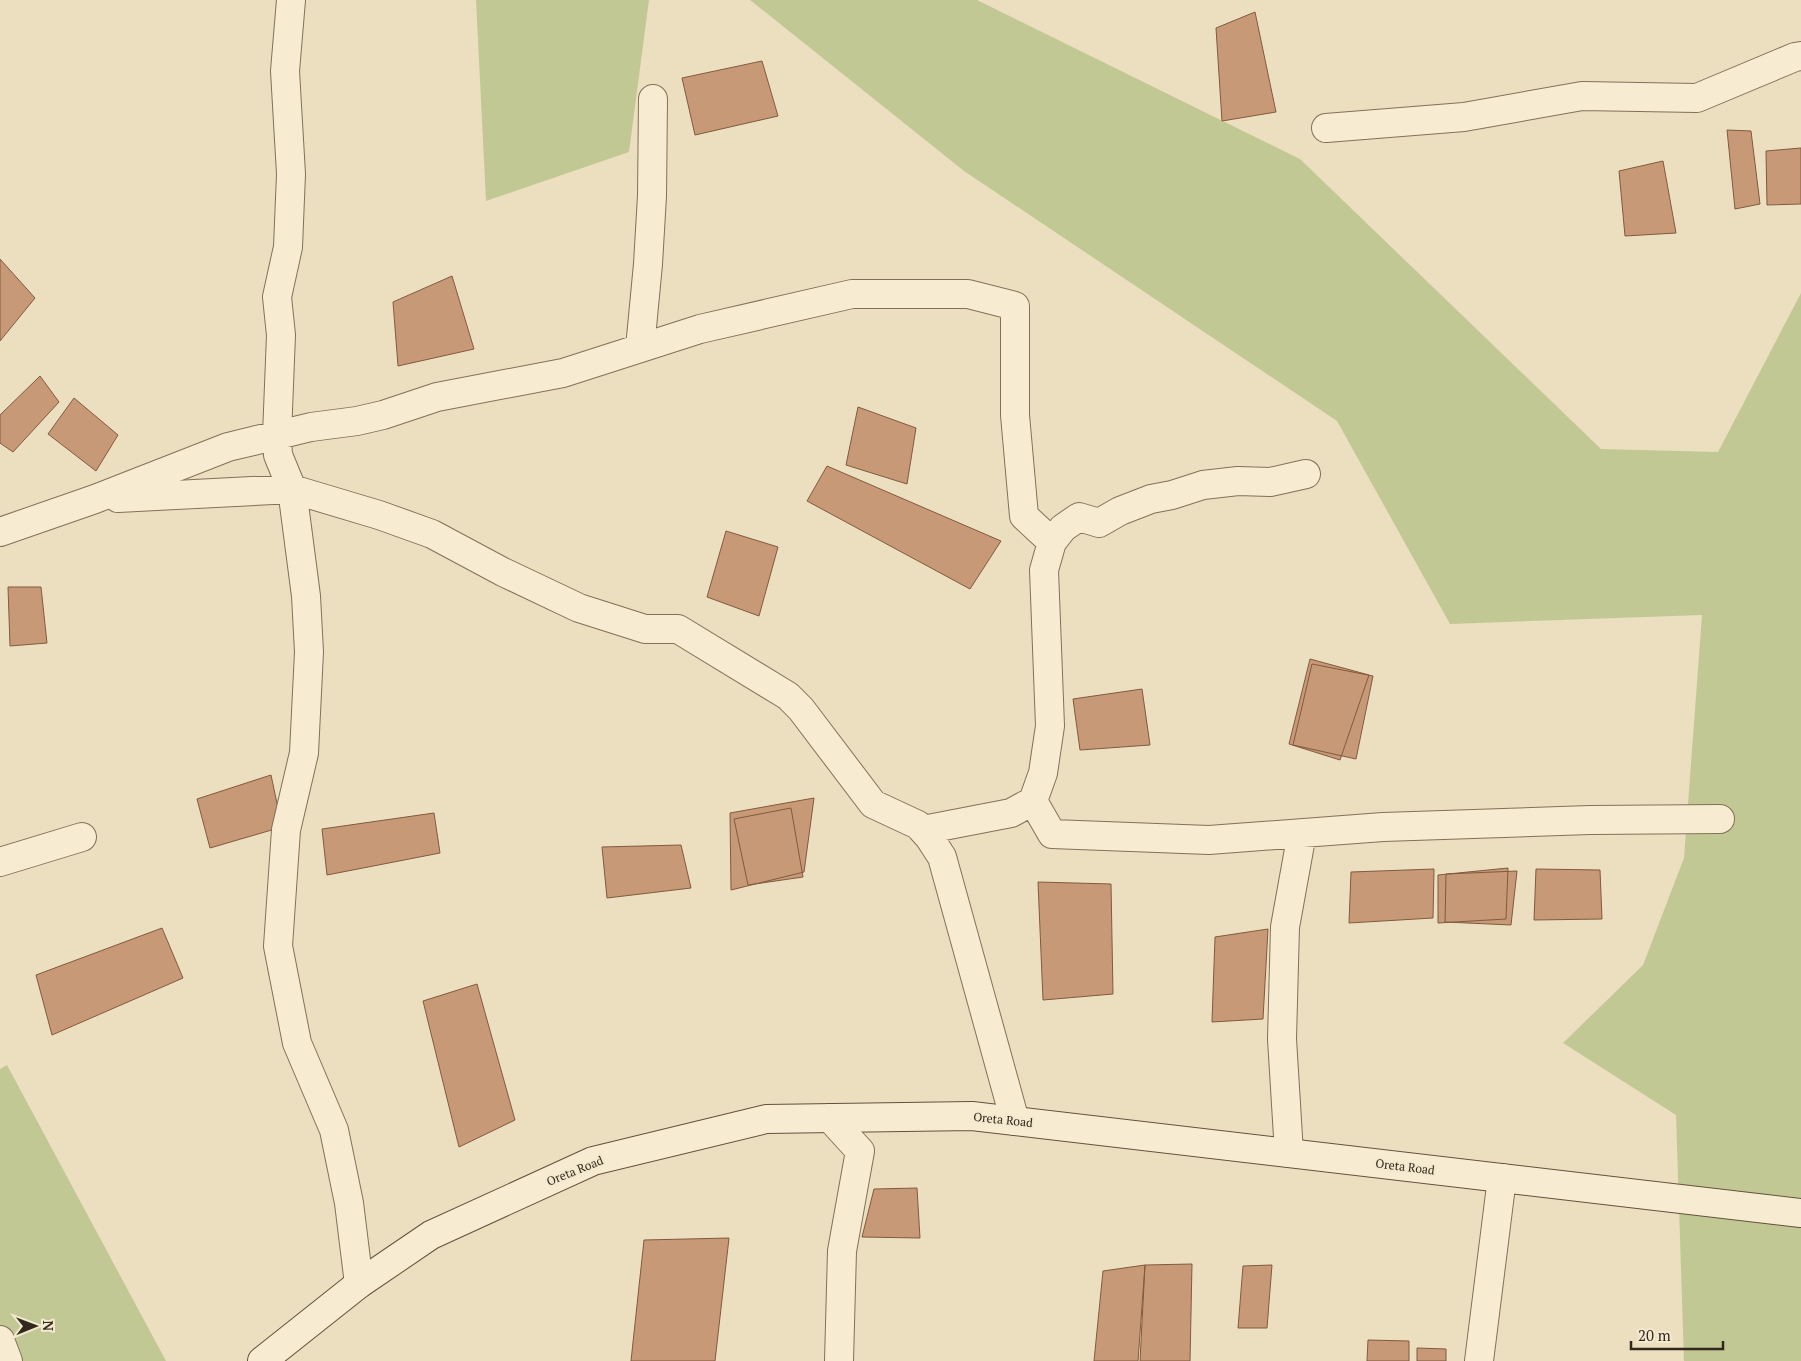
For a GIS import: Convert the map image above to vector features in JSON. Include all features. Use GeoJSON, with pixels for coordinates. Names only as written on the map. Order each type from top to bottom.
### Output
{"type":"FeatureCollection","features":[{"type":"Feature","properties":{"kind":"street"},"geometry":{"type":"LineString","coordinates":[[291,0],[285,71],[291,174],[288,247],[277,297],[282,335],[276,435],[278,455],[292,489],[306,596],[309,652],[304,753],[286,830],[278,946],[297,1043],[334,1130],[349,1203],[359,1284]]}},
{"type":"Feature","properties":{"kind":"street"},"geometry":{"type":"LineString","coordinates":[[1326,128],[1464,118],[1582,96],[1697,98],[1801,56]]}},
{"type":"Feature","properties":{"kind":"street"},"geometry":{"type":"LineString","coordinates":[[640,348],[652,196],[653,99]]}},
{"type":"Feature","properties":{"kind":"street"},"geometry":{"type":"LineString","coordinates":[[0,532],[95,499],[228,447],[327,424],[357,421],[383,415],[437,397],[563,373],[700,329],[852,294],[968,294],[1015,306],[1015,415],[1024,516],[1052,542]]}},
{"type":"Feature","properties":{"kind":"street"},"geometry":{"type":"LineString","coordinates":[[923,830],[1011,813],[1033,801],[1043,773],[1050,726],[1044,570],[1052,542],[1063,528],[1079,517],[1099,524],[1120,511],[1151,499],[1172,495],[1203,485],[1238,481],[1270,482],[1306,474]]}},
{"type":"Feature","properties":{"kind":"street"},"geometry":{"type":"LineString","coordinates":[[95,499],[292,489],[379,515],[432,534],[503,572],[579,608],[645,629],[678,629],[788,696],[801,709],[873,804],[918,825],[929,837],[942,857],[1015,1121]]}},
{"type":"Feature","properties":{"kind":"street"},"geometry":{"type":"LineString","coordinates":[[1033,801],[1052,834],[1209,840],[1383,827],[1590,820],[1720,819]]}},
{"type":"Feature","properties":{"kind":"street"},"geometry":{"type":"LineString","coordinates":[[1288,1153],[1282,1039],[1285,927],[1302,833]]}},
{"type":"Feature","properties":{"kind":"street"},"geometry":{"type":"LineString","coordinates":[[0,862],[82,837]]}},
{"type":"Feature","properties":{"kind":"street","name":"Oreta Road"},"geometry":{"type":"LineString","coordinates":[[262,1361],[359,1284],[431,1235],[593,1161],[766,1120],[972,1116],[1801,1213]]}},
{"type":"Feature","properties":{"kind":"street"},"geometry":{"type":"LineString","coordinates":[[830,1118],[860,1151],[842,1251],[839,1361]]}},
{"type":"Feature","properties":{"kind":"street"},"geometry":{"type":"LineString","coordinates":[[1479,1361],[1502,1178]]}},
{"type":"Feature","properties":{"kind":"street"},"geometry":{"type":"LineString","coordinates":[[0,1340],[8,1361]]}},
{"type":"Feature","properties":{"kind":"green space"},"geometry":{"type":"Polygon","coordinates":[[[476,0],[649,0],[629,152],[486,201],[476,0]]]}},
{"type":"Feature","properties":{"kind":"green space"},"geometry":{"type":"Polygon","coordinates":[[[750,0],[977,0],[1300,159],[1601,449],[1718,452],[1801,293],[1801,1361],[1684,1361],[1676,1115],[1563,1043],[1643,965],[1684,858],[1702,615],[1450,624],[1337,421],[964,171],[750,0]]]}},
{"type":"Feature","properties":{"kind":"green space"},"geometry":{"type":"Polygon","coordinates":[[[7,1065],[166,1361],[0,1361],[0,1069],[7,1065]]]}},
{"type":"Feature","properties":{"kind":"building"},"geometry":{"type":"Polygon","coordinates":[[[1255,12],[1276,112],[1222,121],[1216,28],[1255,12]]]}},
{"type":"Feature","properties":{"kind":"building"},"geometry":{"type":"Polygon","coordinates":[[[762,61],[778,116],[695,135],[682,78],[762,61]]]}},
{"type":"Feature","properties":{"kind":"building"},"geometry":{"type":"Polygon","coordinates":[[[1727,130],[1751,131],[1760,204],[1735,209],[1727,130]]]}},
{"type":"Feature","properties":{"kind":"building"},"geometry":{"type":"Polygon","coordinates":[[[1801,148],[1801,204],[1767,205],[1766,151],[1801,148]]]}},
{"type":"Feature","properties":{"kind":"building"},"geometry":{"type":"Polygon","coordinates":[[[1663,161],[1676,233],[1625,236],[1619,171],[1663,161]]]}},
{"type":"Feature","properties":{"kind":"building"},"geometry":{"type":"Polygon","coordinates":[[[0,259],[35,298],[0,341],[0,259]]]}},
{"type":"Feature","properties":{"kind":"building"},"geometry":{"type":"Polygon","coordinates":[[[452,276],[474,349],[398,366],[393,302],[452,276]]]}},
{"type":"Feature","properties":{"kind":"building"},"geometry":{"type":"Polygon","coordinates":[[[40,376],[59,402],[13,452],[0,443],[0,415],[40,376]]]}},
{"type":"Feature","properties":{"kind":"building"},"geometry":{"type":"Polygon","coordinates":[[[74,398],[118,435],[96,471],[48,434],[74,398]]]}},
{"type":"Feature","properties":{"kind":"building"},"geometry":{"type":"Polygon","coordinates":[[[858,407],[916,428],[907,484],[846,465],[858,407]]]}},
{"type":"Feature","properties":{"kind":"building"},"geometry":{"type":"Polygon","coordinates":[[[827,466],[1001,541],[970,589],[807,501],[827,466]]]}},
{"type":"Feature","properties":{"kind":"building"},"geometry":{"type":"Polygon","coordinates":[[[726,531],[778,547],[759,616],[707,597],[726,531]]]}},
{"type":"Feature","properties":{"kind":"building"},"geometry":{"type":"Polygon","coordinates":[[[8,587],[41,587],[47,643],[10,646],[8,587]]]}},
{"type":"Feature","properties":{"kind":"building"},"geometry":{"type":"Polygon","coordinates":[[[1310,659],[1369,675],[1340,760],[1289,744],[1310,659]]]}},
{"type":"Feature","properties":{"kind":"building"},"geometry":{"type":"Polygon","coordinates":[[[1312,664],[1373,676],[1356,759],[1293,745],[1312,664]]]}},
{"type":"Feature","properties":{"kind":"building"},"geometry":{"type":"Polygon","coordinates":[[[1142,689],[1150,745],[1080,750],[1073,699],[1142,689]]]}},
{"type":"Feature","properties":{"kind":"building"},"geometry":{"type":"Polygon","coordinates":[[[271,775],[282,827],[210,848],[197,799],[271,775]]]}},
{"type":"Feature","properties":{"kind":"building"},"geometry":{"type":"Polygon","coordinates":[[[814,798],[804,872],[731,890],[730,813],[814,798]]]}},
{"type":"Feature","properties":{"kind":"building"},"geometry":{"type":"Polygon","coordinates":[[[791,808],[803,877],[748,885],[734,819],[791,808]]]}},
{"type":"Feature","properties":{"kind":"building"},"geometry":{"type":"Polygon","coordinates":[[[434,813],[440,853],[327,875],[322,829],[434,813]]]}},
{"type":"Feature","properties":{"kind":"building"},"geometry":{"type":"Polygon","coordinates":[[[681,845],[691,888],[607,898],[602,847],[681,845]]]}},
{"type":"Feature","properties":{"kind":"building"},"geometry":{"type":"Polygon","coordinates":[[[1508,868],[1506,919],[1438,923],[1438,875],[1508,868]]]}},
{"type":"Feature","properties":{"kind":"building"},"geometry":{"type":"Polygon","coordinates":[[[1434,869],[1433,918],[1349,923],[1351,872],[1434,869]]]}},
{"type":"Feature","properties":{"kind":"building"},"geometry":{"type":"Polygon","coordinates":[[[1536,869],[1600,870],[1602,919],[1534,920],[1536,869]]]}},
{"type":"Feature","properties":{"kind":"building"},"geometry":{"type":"Polygon","coordinates":[[[1517,871],[1511,925],[1445,922],[1446,874],[1517,871]]]}},
{"type":"Feature","properties":{"kind":"building"},"geometry":{"type":"Polygon","coordinates":[[[1038,882],[1111,884],[1113,994],[1043,1000],[1038,882]]]}},
{"type":"Feature","properties":{"kind":"building"},"geometry":{"type":"Polygon","coordinates":[[[162,928],[183,978],[52,1035],[36,975],[162,928]]]}},
{"type":"Feature","properties":{"kind":"building"},"geometry":{"type":"Polygon","coordinates":[[[1268,929],[1263,1019],[1212,1022],[1215,937],[1268,929]]]}},
{"type":"Feature","properties":{"kind":"building"},"geometry":{"type":"Polygon","coordinates":[[[477,984],[515,1120],[459,1147],[423,1001],[477,984]]]}},
{"type":"Feature","properties":{"kind":"building"},"geometry":{"type":"Polygon","coordinates":[[[917,1188],[920,1238],[862,1237],[874,1189],[917,1188]]]}},
{"type":"Feature","properties":{"kind":"building"},"geometry":{"type":"Polygon","coordinates":[[[729,1238],[715,1361],[631,1361],[644,1240],[729,1238]]]}},
{"type":"Feature","properties":{"kind":"building"},"geometry":{"type":"Polygon","coordinates":[[[1192,1264],[1190,1361],[1140,1361],[1145,1265],[1192,1264]]]}},
{"type":"Feature","properties":{"kind":"building"},"geometry":{"type":"Polygon","coordinates":[[[1145,1265],[1138,1361],[1094,1361],[1103,1271],[1145,1265]]]}},
{"type":"Feature","properties":{"kind":"building"},"geometry":{"type":"Polygon","coordinates":[[[1272,1265],[1267,1328],[1238,1328],[1243,1266],[1272,1265]]]}},
{"type":"Feature","properties":{"kind":"building"},"geometry":{"type":"Polygon","coordinates":[[[1368,1340],[1409,1341],[1409,1361],[1367,1361],[1368,1340]]]}},
{"type":"Feature","properties":{"kind":"building"},"geometry":{"type":"Polygon","coordinates":[[[1417,1348],[1446,1349],[1446,1361],[1417,1361],[1417,1348]]]}}]}
